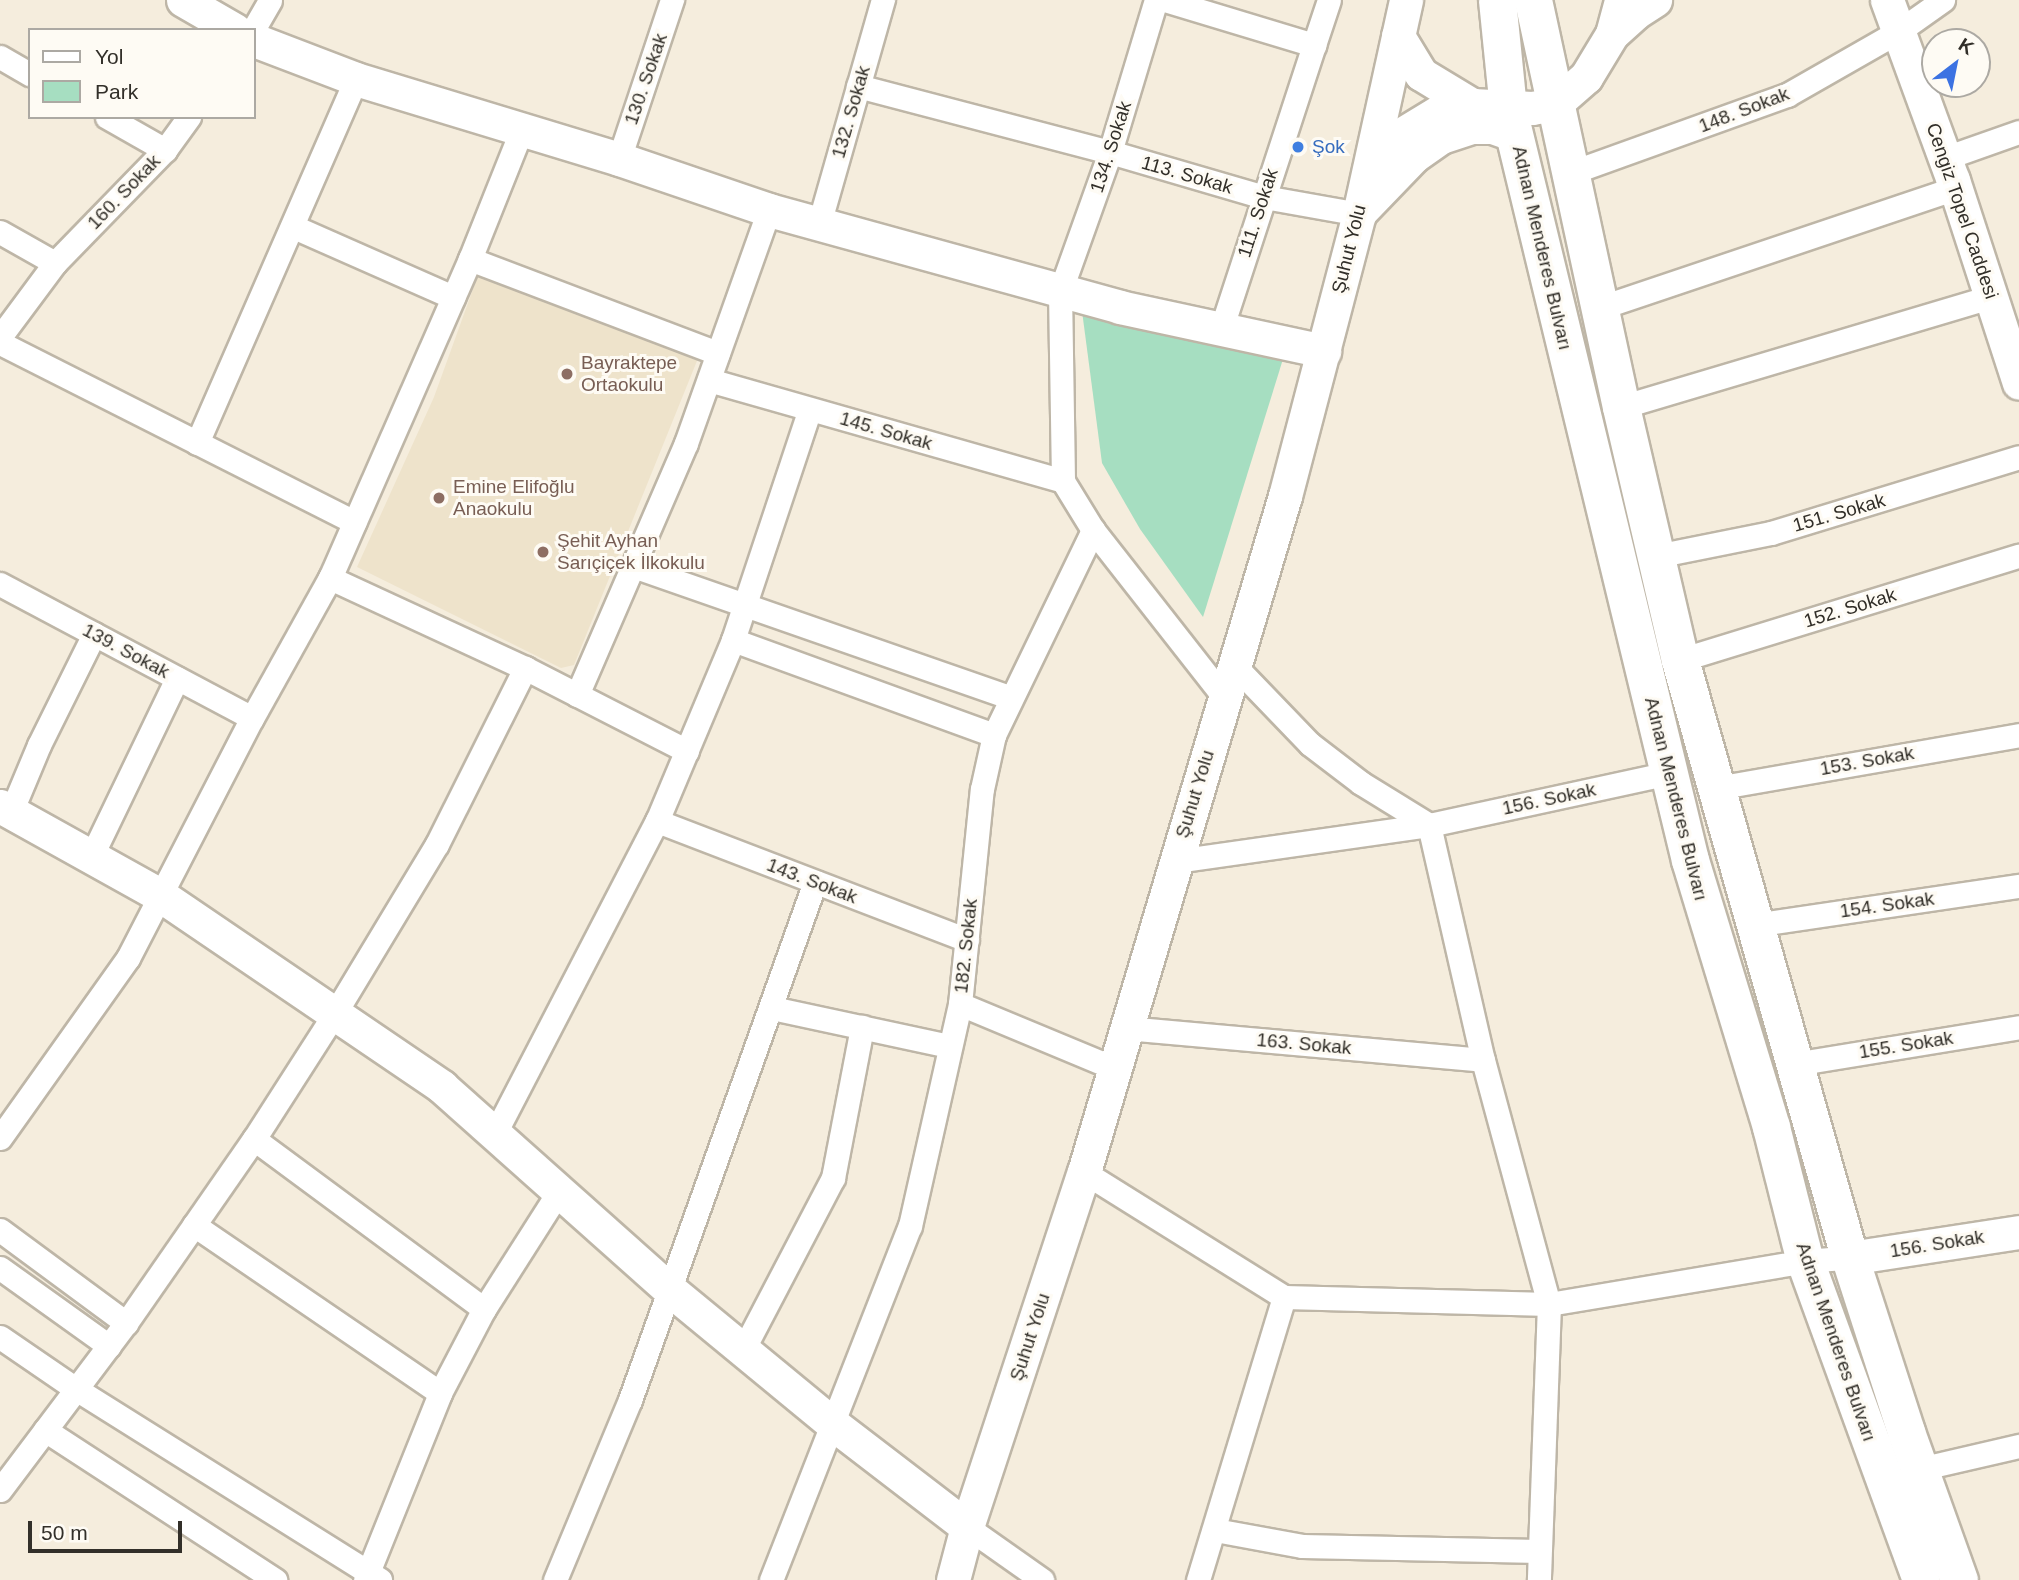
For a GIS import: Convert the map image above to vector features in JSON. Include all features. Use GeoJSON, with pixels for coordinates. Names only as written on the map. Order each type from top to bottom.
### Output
{"type":"FeatureCollection","features":[{"type":"Feature","properties":{"kind":"main road","name":"Adnan Menderes Bulvarı"},"geometry":{"type":"LineString","coordinates":[[1497,0],[1512,122],[1690,860],[1771,1127],[1805,1261],[1921,1580]]}},
{"type":"Feature","properties":{"kind":"main road","name":"Adnan Menderes Bulvarı"},"geometry":{"type":"LineString","coordinates":[[1533,0],[1621,407],[1680,660],[1794,1064],[1919,1469],[1959,1580]]}},
{"type":"Feature","properties":{"kind":"street"},"geometry":{"type":"LineString","coordinates":[[183,0],[232,28]]}},
{"type":"Feature","properties":{"kind":"street"},"geometry":{"type":"LineString","coordinates":[[254,28],[270,0]]}},
{"type":"Feature","properties":{"kind":"street","name":"130. Sokak"},"geometry":{"type":"LineString","coordinates":[[619,159],[672,0]]}},
{"type":"Feature","properties":{"kind":"street","name":"132. Sokak"},"geometry":{"type":"LineString","coordinates":[[819,224],[883,0]]}},
{"type":"Feature","properties":{"kind":"street","name":"134. Sokak"},"geometry":{"type":"LineString","coordinates":[[1060,292],[1110,152],[1156,0]]}},
{"type":"Feature","properties":{"kind":"street"},"geometry":{"type":"LineString","coordinates":[[1165,0],[1314,45]]}},
{"type":"Feature","properties":{"kind":"street","name":"111. Sokak"},"geometry":{"type":"LineString","coordinates":[[1220,329],[1329,0]]}},
{"type":"Feature","properties":{"kind":"street","name":"Şuhut Yolu"},"geometry":{"type":"LineString","coordinates":[[953,1580],[967,1527],[1084,1172],[1285,496],[1366,205],[1406,0]]}},
{"type":"Feature","properties":{"kind":"street"},"geometry":{"type":"LineString","coordinates":[[1570,173],[1573,131],[1622,0]]}},
{"type":"Feature","properties":{"kind":"street"},"geometry":{"type":"LineString","coordinates":[[1366,205],[1414,156],[1441,137],[1471,127],[1492,127],[1512,122],[1555,104],[1586,77],[1605,47],[1635,13],[1655,0]]}},
{"type":"Feature","properties":{"kind":"street","name":"Cengiz Topel Caddesi"},"geometry":{"type":"LineString","coordinates":[[1887,0],[1951,173],[1991,297],[2012,335],[2019,383]]}},
{"type":"Feature","properties":{"kind":"street","name":"148. Sokak"},"geometry":{"type":"LineString","coordinates":[[1570,173],[1787,96],[1899,31],[1943,0]]}},
{"type":"Feature","properties":{"kind":"street"},"geometry":{"type":"LineString","coordinates":[[1398,36],[1421,74],[1472,105],[1512,122]]}},
{"type":"Feature","properties":{"kind":"street"},"geometry":{"type":"LineString","coordinates":[[256,41],[356,79],[619,159],[769,210],[1060,292],[1324,351]]}},
{"type":"Feature","properties":{"kind":"street"},"geometry":{"type":"LineString","coordinates":[[0,57],[28,73]]}},
{"type":"Feature","properties":{"kind":"street"},"geometry":{"type":"LineString","coordinates":[[197,443],[356,79]]}},
{"type":"Feature","properties":{"kind":"street","name":"113. Sokak"},"geometry":{"type":"LineString","coordinates":[[859,86],[1110,152],[1264,197],[1366,205]]}},
{"type":"Feature","properties":{"kind":"street"},"geometry":{"type":"LineString","coordinates":[[1366,205],[1397,137],[1440,111],[1472,105]]}},
{"type":"Feature","properties":{"kind":"street"},"geometry":{"type":"LineString","coordinates":[[111,119],[165,150]]}},
{"type":"Feature","properties":{"kind":"street","name":"160. Sokak"},"geometry":{"type":"LineString","coordinates":[[0,337],[55,263],[165,150],[188,119]]}},
{"type":"Feature","properties":{"kind":"street"},"geometry":{"type":"LineString","coordinates":[[0,1139],[128,958],[252,718],[330,578],[470,259],[522,129]]}},
{"type":"Feature","properties":{"kind":"street"},"geometry":{"type":"LineString","coordinates":[[1600,308],[1951,173],[2019,132]]}},
{"type":"Feature","properties":{"kind":"street"},"geometry":{"type":"LineString","coordinates":[[577,695],[686,443],[769,210]]}},
{"type":"Feature","properties":{"kind":"street"},"geometry":{"type":"LineString","coordinates":[[293,227],[453,297]]}},
{"type":"Feature","properties":{"kind":"street"},"geometry":{"type":"LineString","coordinates":[[0,232],[55,263]]}},
{"type":"Feature","properties":{"kind":"street"},"geometry":{"type":"LineString","coordinates":[[470,259],[718,353]]}},
{"type":"Feature","properties":{"kind":"street"},"geometry":{"type":"LineString","coordinates":[[1060,292],[1063,481],[1093,530],[1224,697]]}},
{"type":"Feature","properties":{"kind":"street"},"geometry":{"type":"LineString","coordinates":[[1621,407],[1991,297]]}},
{"type":"Feature","properties":{"kind":"street"},"geometry":{"type":"LineString","coordinates":[[0,343],[354,522]]}},
{"type":"Feature","properties":{"kind":"street","name":"145. Sokak"},"geometry":{"type":"LineString","coordinates":[[709,380],[1063,481]]}},
{"type":"Feature","properties":{"kind":"street"},"geometry":{"type":"LineString","coordinates":[[494,1135],[657,821],[733,640],[810,409]]}},
{"type":"Feature","properties":{"kind":"street","name":"151. Sokak"},"geometry":{"type":"LineString","coordinates":[[1656,556],[1771,533],[2019,457]]}},
{"type":"Feature","properties":{"kind":"street","name":"182. Sokak"},"geometry":{"type":"LineString","coordinates":[[771,1580],[910,1226],[960,1004],[982,789],[994,735],[1093,530]]}},
{"type":"Feature","properties":{"kind":"street","name":"152. Sokak"},"geometry":{"type":"LineString","coordinates":[[1680,660],[2019,556]]}},
{"type":"Feature","properties":{"kind":"street"},"geometry":{"type":"LineString","coordinates":[[633,566],[744,607],[1011,698]]}},
{"type":"Feature","properties":{"kind":"street"},"geometry":{"type":"LineString","coordinates":[[330,578],[525,668],[687,751]]}},
{"type":"Feature","properties":{"kind":"street","name":"139. Sokak"},"geometry":{"type":"LineString","coordinates":[[0,584],[252,718]]}},
{"type":"Feature","properties":{"kind":"street"},"geometry":{"type":"LineString","coordinates":[[94,634],[6,809],[160,895],[442,1087],[669,1289],[833,1424],[967,1527],[1042,1580]]}},
{"type":"Feature","properties":{"kind":"street"},"geometry":{"type":"LineString","coordinates":[[733,640],[994,735]]}},
{"type":"Feature","properties":{"kind":"street"},"geometry":{"type":"LineString","coordinates":[[1233,664],[1310,744],[1361,783],[1429,825],[1483,1060],[1549,1304],[1539,1580]]}},
{"type":"Feature","properties":{"kind":"street"},"geometry":{"type":"LineString","coordinates":[[0,1490],[126,1323],[254,1139],[335,1013],[437,844],[525,668]]}},
{"type":"Feature","properties":{"kind":"street"},"geometry":{"type":"LineString","coordinates":[[92,855],[177,678]]}},
{"type":"Feature","properties":{"kind":"street","name":"153. Sokak"},"geometry":{"type":"LineString","coordinates":[[1716,788],[2019,735]]}},
{"type":"Feature","properties":{"kind":"street","name":"156. Sokak"},"geometry":{"type":"LineString","coordinates":[[1176,861],[1429,825],[1669,773]]}},
{"type":"Feature","properties":{"kind":"street","name":"143. Sokak"},"geometry":{"type":"LineString","coordinates":[[657,821],[967,940]]}},
{"type":"Feature","properties":{"kind":"street"},"geometry":{"type":"LineString","coordinates":[[555,1580],[630,1400],[815,882]]}},
{"type":"Feature","properties":{"kind":"street","name":"154. Sokak"},"geometry":{"type":"LineString","coordinates":[[1754,925],[2019,886]]}},
{"type":"Feature","properties":{"kind":"street"},"geometry":{"type":"LineString","coordinates":[[960,1004],[1114,1068]]}},
{"type":"Feature","properties":{"kind":"street"},"geometry":{"type":"LineString","coordinates":[[772,1008],[949,1046]]}},
{"type":"Feature","properties":{"kind":"street"},"geometry":{"type":"LineString","coordinates":[[743,1350],[833,1178],[862,1027]]}},
{"type":"Feature","properties":{"kind":"street","name":"155. Sokak"},"geometry":{"type":"LineString","coordinates":[[1794,1064],[2019,1027]]}},
{"type":"Feature","properties":{"kind":"street","name":"163. Sokak"},"geometry":{"type":"LineString","coordinates":[[1126,1028],[1483,1060]]}},
{"type":"Feature","properties":{"kind":"street"},"geometry":{"type":"LineString","coordinates":[[254,1139],[484,1309]]}},
{"type":"Feature","properties":{"kind":"street"},"geometry":{"type":"LineString","coordinates":[[1084,1172],[1284,1297],[1549,1304],[1805,1261],[1853,1257]]}},
{"type":"Feature","properties":{"kind":"street"},"geometry":{"type":"LineString","coordinates":[[0,1337],[76,1389],[371,1578],[440,1393],[484,1309],[558,1193]]}},
{"type":"Feature","properties":{"kind":"street"},"geometry":{"type":"LineString","coordinates":[[194,1225],[440,1393]]}},
{"type":"Feature","properties":{"kind":"street"},"geometry":{"type":"LineString","coordinates":[[0,1230],[126,1323]]}},
{"type":"Feature","properties":{"kind":"street","name":"156. Sokak"},"geometry":{"type":"LineString","coordinates":[[1853,1257],[2019,1232]]}},
{"type":"Feature","properties":{"kind":"street"},"geometry":{"type":"LineString","coordinates":[[0,1268],[109,1346]]}},
{"type":"Feature","properties":{"kind":"street"},"geometry":{"type":"LineString","coordinates":[[1198,1580],[1284,1297]]}},
{"type":"Feature","properties":{"kind":"street"},"geometry":{"type":"LineString","coordinates":[[44,1430],[275,1580]]}},
{"type":"Feature","properties":{"kind":"street"},"geometry":{"type":"LineString","coordinates":[[1919,1469],[2019,1446]]}},
{"type":"Feature","properties":{"kind":"street"},"geometry":{"type":"LineString","coordinates":[[1215,1530],[1302,1546],[1539,1551]]}},
{"type":"Feature","properties":{"kind":"shaded area"},"geometry":{"type":"Polygon","coordinates":[[[481,267],[701,351],[574,665],[561,668],[357,567],[434,397],[481,267]]]}},
{"type":"Feature","properties":{"kind":"green space"},"geometry":{"type":"Polygon","coordinates":[[[1082,311],[1283,359],[1203,617],[1140,529],[1102,463],[1082,311]]]}},
{"type":"Feature","properties":{"kind":"place","name":"Şok"},"geometry":{"type":"Point","coordinates":[1298,147]}},
{"type":"Feature","properties":{"kind":"place","name":"Bayraktepe Ortaokulu"},"geometry":{"type":"Point","coordinates":[567,374]}},
{"type":"Feature","properties":{"kind":"place","name":"Emine Elifoğlu Anaokulu"},"geometry":{"type":"Point","coordinates":[439,498]}},
{"type":"Feature","properties":{"kind":"place","name":"Şehit Ayhan Sarıçiçek İlkokulu"},"geometry":{"type":"Point","coordinates":[543,552]}}]}
